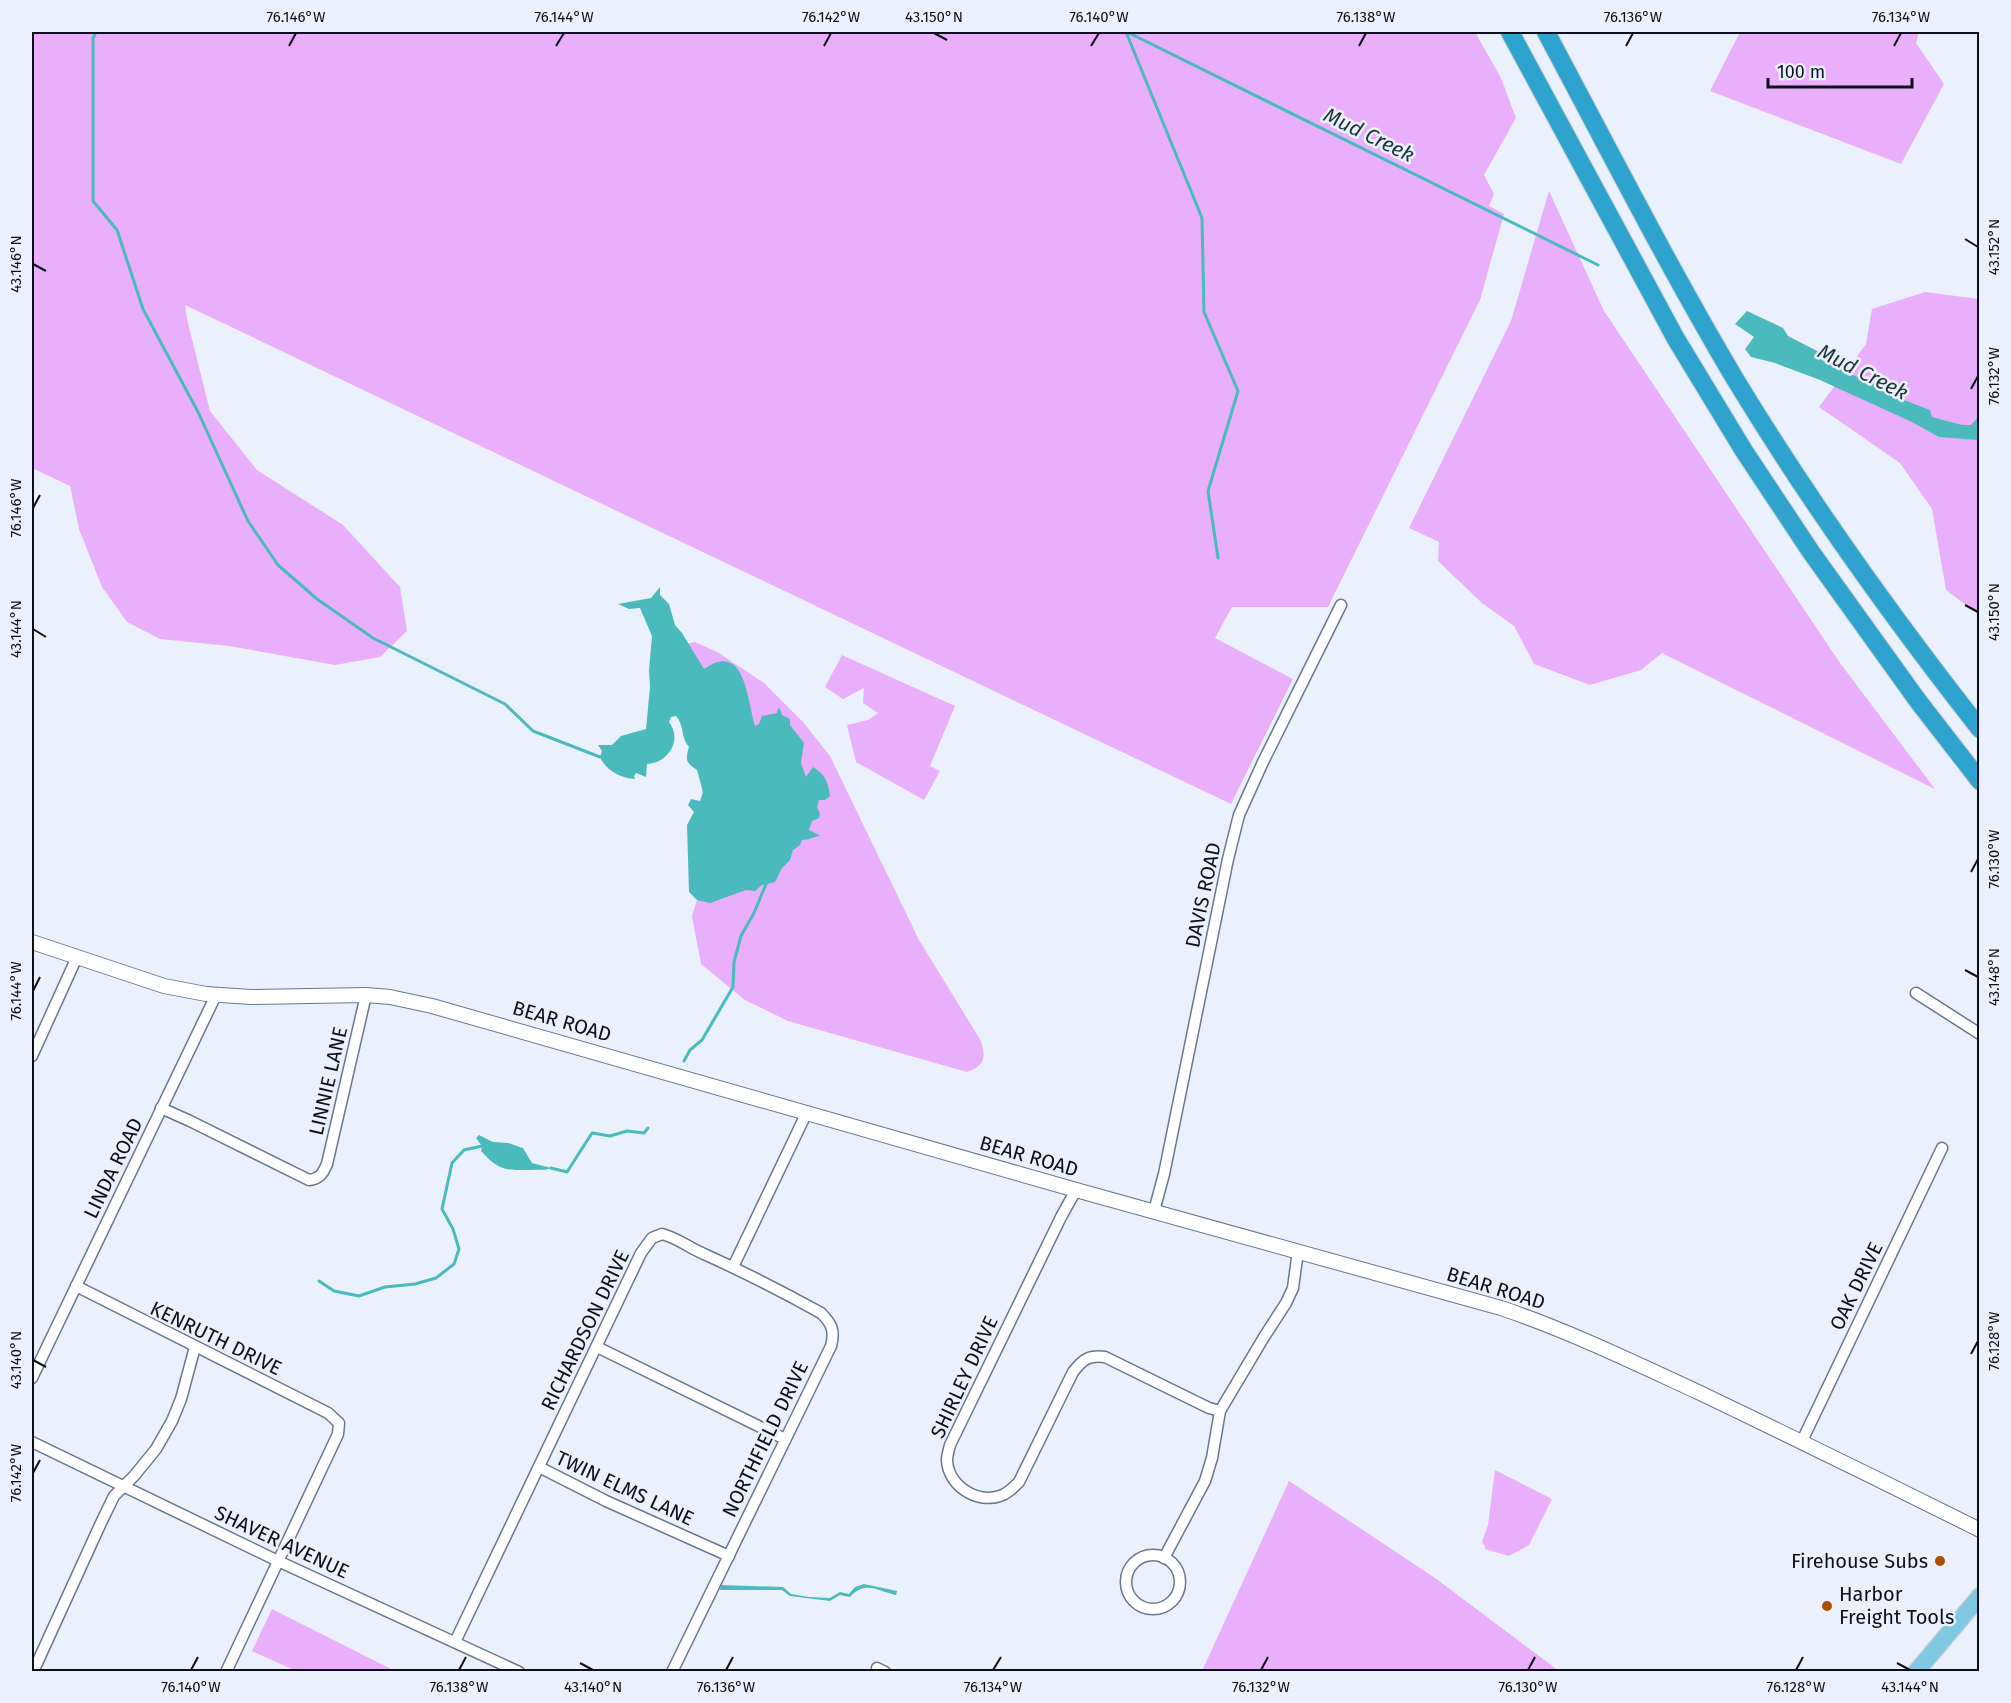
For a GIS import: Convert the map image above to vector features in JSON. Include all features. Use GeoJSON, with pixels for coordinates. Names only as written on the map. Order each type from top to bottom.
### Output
{"type":"FeatureCollection","features":[{"type":"Feature","properties":{"kind":"highway"},"geometry":{"type":"LineString","coordinates":[[1510,32],[1676,339],[1744,451],[1811,552],[1918,702],[1980,781]]}},
{"type":"Feature","properties":{"kind":"highway"},"geometry":{"type":"LineString","coordinates":[[1546,32],[1690,301],[1742,389],[1839,540],[1894,617],[1980,729]]}},
{"type":"Feature","properties":{"kind":"main road","name":"BEAR ROAD"},"geometry":{"type":"LineString","coordinates":[[32,942],[164,986],[216,995],[251,997],[366,995],[432,1005],[1076,1190],[1501,1308],[1585,1339],[1802,1441],[1980,1530]]}},
{"type":"Feature","properties":{"kind":"main road"},"geometry":{"type":"LineString","coordinates":[[1916,1671],[1980,1596]]}},
{"type":"Feature","properties":{"kind":"street","name":"DAVIS ROAD"},"geometry":{"type":"LineString","coordinates":[[1154,1211],[1164,1174],[1239,815],[1341,605]]}},
{"type":"Feature","properties":{"kind":"street"},"geometry":{"type":"LineString","coordinates":[[32,1056],[77,957]]}},
{"type":"Feature","properties":{"kind":"street"},"geometry":{"type":"LineString","coordinates":[[1916,993],[1980,1034]]}},
{"type":"Feature","properties":{"kind":"street","name":"LINDA ROAD"},"geometry":{"type":"LineString","coordinates":[[32,1378],[216,995]]}},
{"type":"Feature","properties":{"kind":"street","name":"LINNIE LANE"},"geometry":{"type":"LineString","coordinates":[[161,1108],[309,1180],[316,1179],[322,1174],[327,1164],[366,995]]}},
{"type":"Feature","properties":{"kind":"street"},"geometry":{"type":"LineString","coordinates":[[733,1267],[807,1112]]}},
{"type":"Feature","properties":{"kind":"street","name":"OAK DRIVE"},"geometry":{"type":"LineString","coordinates":[[1802,1441],[1942,1148]]}},
{"type":"Feature","properties":{"kind":"street","name":"SHIRLEY DRIVE"},"geometry":{"type":"LineString","coordinates":[[1076,1190],[950,1445],[948,1466],[958,1485],[974,1496],[986,1498],[999,1497],[1011,1490],[1019,1482],[1073,1372],[1080,1362],[1091,1355],[1106,1357],[1209,1408],[1221,1411]]}},
{"type":"Feature","properties":{"kind":"street","name":"RICHARDSON DRIVE"},"geometry":{"type":"LineString","coordinates":[[455,1642],[641,1253],[652,1238],[662,1234],[676,1238],[700,1253],[733,1267]]}},
{"type":"Feature","properties":{"kind":"street"},"geometry":{"type":"LineString","coordinates":[[1164,1558],[1205,1481],[1221,1411],[1290,1296],[1298,1251]]}},
{"type":"Feature","properties":{"kind":"street","name":"NORTHFIELD DRIVE"},"geometry":{"type":"LineString","coordinates":[[672,1671],[831,1346],[834,1334],[831,1322],[821,1313],[733,1267]]}},
{"type":"Feature","properties":{"kind":"street","name":"KENRUTH DRIVE"},"geometry":{"type":"LineString","coordinates":[[76,1286],[328,1413],[339,1423],[338,1434],[278,1561]]}},
{"type":"Feature","properties":{"kind":"street"},"geometry":{"type":"LineString","coordinates":[[33,1671],[114,1496],[156,1449],[171,1421],[181,1399],[195,1347]]}},
{"type":"Feature","properties":{"kind":"street"},"geometry":{"type":"LineString","coordinates":[[597,1347],[785,1439]]}},
{"type":"Feature","properties":{"kind":"street","name":"SHAVER AVENUE"},"geometry":{"type":"LineString","coordinates":[[32,1442],[278,1561],[519,1671]]}},
{"type":"Feature","properties":{"kind":"street","name":"TWIN ELMS LANE"},"geometry":{"type":"LineString","coordinates":[[539,1467],[606,1501],[729,1557]]}},
{"type":"Feature","properties":{"kind":"street"},"geometry":{"type":"LineString","coordinates":[[1143,1557],[1164,1558],[1173,1564],[1178,1573],[1180,1584],[1177,1594],[1162,1608],[1151,1610],[1141,1607],[1132,1600],[1127,1592],[1128,1571],[1134,1562],[1143,1557]]}},
{"type":"Feature","properties":{"kind":"street"},"geometry":{"type":"LineString","coordinates":[[226,1671],[278,1561]]}},
{"type":"Feature","properties":{"kind":"shaded area"},"geometry":{"type":"Polygon","coordinates":[[[32,32],[1475,32],[1501,78],[1516,118],[1484,175],[1494,194],[1489,206],[1504,214],[1480,300],[1328,607],[1232,607],[1215,638],[1293,679],[1231,804],[185,305],[210,411],[257,470],[343,525],[400,587],[407,631],[380,657],[335,665],[229,646],[160,639],[127,622],[102,587],[79,529],[70,486],[32,468],[32,32]]]}},
{"type":"Feature","properties":{"kind":"shaded area"},"geometry":{"type":"Polygon","coordinates":[[[1740,32],[1919,32],[1916,43],[1944,84],[1901,164],[1710,91],[1740,32]]]}},
{"type":"Feature","properties":{"kind":"shaded area"},"geometry":{"type":"Polygon","coordinates":[[[1549,191],[1604,311],[1840,663],[1935,789],[1662,653],[1641,670],[1590,685],[1534,664],[1514,626],[1482,603],[1438,561],[1439,542],[1409,528],[1511,321],[1549,191]]]}},
{"type":"Feature","properties":{"kind":"shaded area"},"geometry":{"type":"Polygon","coordinates":[[[1925,292],[1979,299],[1979,615],[1946,590],[1932,509],[1900,463],[1819,407],[1866,344],[1872,309],[1925,292]]]}},
{"type":"Feature","properties":{"kind":"shaded area"},"geometry":{"type":"Polygon","coordinates":[[[695,642],[717,652],[764,683],[803,722],[830,756],[919,940],[981,1041],[984,1057],[977,1067],[967,1072],[788,1021],[745,1000],[701,964],[692,916],[708,865],[706,813],[678,645],[695,642]]]}},
{"type":"Feature","properties":{"kind":"shaded area"},"geometry":{"type":"Polygon","coordinates":[[[842,655],[955,706],[930,766],[940,771],[924,800],[856,762],[847,725],[868,720],[878,713],[863,703],[864,688],[843,699],[825,687],[842,655]]]}},
{"type":"Feature","properties":{"kind":"shaded area"},"geometry":{"type":"Polygon","coordinates":[[[1495,1470],[1552,1499],[1529,1545],[1509,1556],[1485,1549],[1482,1542],[1488,1525],[1495,1470]]]}},
{"type":"Feature","properties":{"kind":"shaded area"},"geometry":{"type":"Polygon","coordinates":[[[1289,1481],[1435,1578],[1559,1671],[1202,1671],[1289,1481]]]}},
{"type":"Feature","properties":{"kind":"shaded area"},"geometry":{"type":"Polygon","coordinates":[[[272,1609],[395,1671],[296,1671],[252,1651],[272,1609]]]}},
{"type":"Feature","properties":{"kind":"water"},"geometry":{"type":"Polygon","coordinates":[[[1747,311],[1783,328],[1788,336],[1823,354],[1838,350],[1846,372],[1865,380],[1876,380],[1886,393],[1930,410],[1932,417],[1962,425],[1971,425],[1979,416],[1979,439],[1939,437],[1912,422],[1820,380],[1775,363],[1751,357],[1745,349],[1754,337],[1735,324],[1747,311]]]}},
{"type":"Feature","properties":{"kind":"water"},"geometry":{"type":"Polygon","coordinates":[[[660,587],[660,595],[669,604],[675,625],[704,669],[718,662],[728,662],[736,667],[746,688],[755,726],[759,724],[762,716],[777,713],[778,708],[782,715],[790,719],[790,725],[804,743],[801,763],[806,777],[813,767],[817,770],[825,779],[830,796],[825,800],[819,800],[817,807],[819,818],[812,821],[809,830],[821,836],[802,840],[800,845],[793,850],[790,860],[782,868],[775,882],[762,885],[755,891],[746,890],[710,903],[697,900],[689,892],[687,825],[694,812],[688,805],[691,799],[700,801],[703,792],[697,770],[687,761],[689,747],[684,739],[679,720],[676,716],[671,717],[669,722],[673,729],[674,743],[661,760],[647,764],[646,777],[636,773],[635,779],[614,773],[600,757],[602,751],[598,745],[612,745],[621,736],[646,729],[652,636],[640,608],[629,609],[618,604],[651,598],[660,587]]]}},
{"type":"Feature","properties":{"kind":"water"},"geometry":{"type":"Polygon","coordinates":[[[479,1135],[493,1142],[508,1143],[523,1148],[532,1163],[551,1168],[516,1170],[499,1166],[481,1151],[482,1146],[476,1138],[479,1135]]]}},
{"type":"Feature","properties":{"kind":"water"},"geometry":{"type":"Polygon","coordinates":[[[864,1584],[897,1591],[896,1595],[867,1588],[861,1589],[850,1597],[840,1595],[830,1601],[790,1596],[782,1590],[720,1590],[721,1585],[783,1587],[791,1594],[830,1598],[840,1592],[849,1594],[855,1587],[864,1584]]]}},
{"type":"Feature","properties":{"kind":"waterway"},"geometry":{"type":"LineString","coordinates":[[96,32],[93,38],[93,201],[117,230],[143,309],[199,414],[248,521],[278,565],[317,599],[373,638],[505,704],[533,731],[600,757]]}},
{"type":"Feature","properties":{"kind":"waterway"},"geometry":{"type":"LineString","coordinates":[[1126,32],[1202,218],[1204,312],[1238,391],[1208,491],[1218,558]]}},
{"type":"Feature","properties":{"kind":"waterway","name":"Mud Creek"},"geometry":{"type":"LineString","coordinates":[[1127,32],[1598,265]]}},
{"type":"Feature","properties":{"kind":"waterway"},"geometry":{"type":"LineString","coordinates":[[684,1061],[690,1050],[702,1040],[733,987],[734,962],[741,936],[766,884]]}},
{"type":"Feature","properties":{"kind":"waterway"},"geometry":{"type":"LineString","coordinates":[[551,1168],[567,1172],[592,1133],[610,1136],[627,1131],[644,1133],[648,1128]]}},
{"type":"Feature","properties":{"kind":"waterway"},"geometry":{"type":"LineString","coordinates":[[319,1281],[334,1291],[359,1296],[385,1287],[415,1284],[436,1278],[454,1264],[459,1249],[453,1229],[442,1209],[452,1163],[464,1150],[482,1146]]}},
{"type":"Feature","properties":{"kind":"place","name":"Firehouse Subs"},"geometry":{"type":"Point","coordinates":[1940,1561]}},
{"type":"Feature","properties":{"kind":"place","name":"Harbor Freight Tools"},"geometry":{"type":"Point","coordinates":[1827,1606]}}]}
